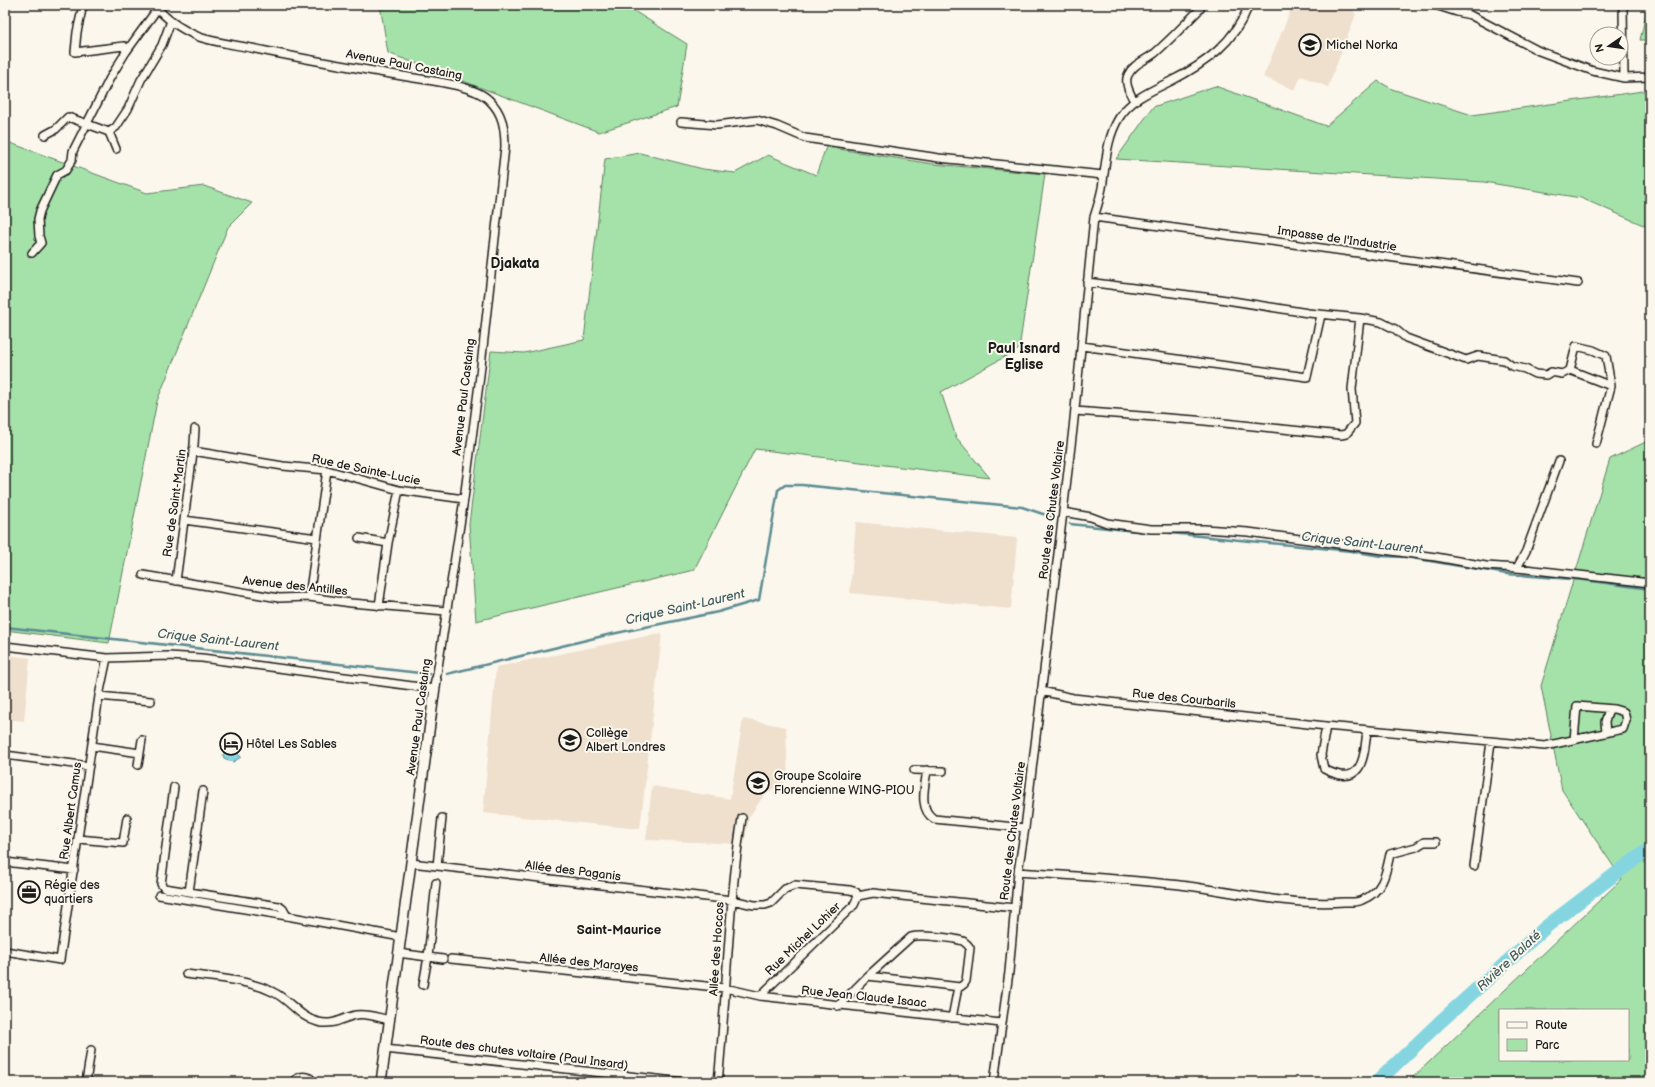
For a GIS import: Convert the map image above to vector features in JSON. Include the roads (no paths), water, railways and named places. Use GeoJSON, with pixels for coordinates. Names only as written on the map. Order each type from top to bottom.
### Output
{"type":"FeatureCollection","features":[{"type":"Feature","properties":{"kind":"street"},"geometry":{"type":"LineString","coordinates":[[83,5],[77,32],[75,52],[124,46],[126,52]]}},
{"type":"Feature","properties":{"kind":"street"},"geometry":{"type":"LineString","coordinates":[[1134,101],[1128,87],[1128,76],[1132,68],[1154,53],[1177,33],[1200,9],[1201,5]]}},
{"type":"Feature","properties":{"kind":"street","name":"Route des Chutes Voltaire"},"geometry":{"type":"LineString","coordinates":[[994,1082],[1009,972],[1018,872],[1025,828],[1075,411],[1094,217],[1102,188],[1106,157],[1113,131],[1120,118],[1134,101],[1144,94],[1196,68],[1212,56],[1227,42],[1237,28],[1249,5]]}},
{"type":"Feature","properties":{"kind":"street"},"geometry":{"type":"LineString","coordinates":[[1436,5],[1470,15],[1539,51],[1593,71],[1624,78],[1650,77]]}},
{"type":"Feature","properties":{"kind":"street"},"geometry":{"type":"LineString","coordinates":[[1623,5],[1624,78]]}},
{"type":"Feature","properties":{"kind":"street"},"geometry":{"type":"LineString","coordinates":[[32,253],[41,243],[38,219],[40,211],[57,175],[66,170],[72,160],[73,151],[110,78],[157,7]]}},
{"type":"Feature","properties":{"kind":"street","name":"Avenue Paul Castaing"},"geometry":{"type":"LineString","coordinates":[[157,7],[171,21],[200,37],[299,58],[458,86],[480,94],[489,100],[500,114],[505,134],[504,163],[480,376],[464,499],[446,611],[381,1082]]}},
{"type":"Feature","properties":{"kind":"street"},"geometry":{"type":"LineString","coordinates":[[110,132],[116,127],[128,109],[141,80],[162,46],[171,21]]}},
{"type":"Feature","properties":{"kind":"street"},"geometry":{"type":"LineString","coordinates":[[45,135],[56,129],[68,118],[110,132]]}},
{"type":"Feature","properties":{"kind":"street"},"geometry":{"type":"LineString","coordinates":[[681,122],[717,125],[757,120],[777,126],[805,138],[939,158],[1103,175]]}},
{"type":"Feature","properties":{"kind":"street"},"geometry":{"type":"LineString","coordinates":[[110,132],[116,149]]}},
{"type":"Feature","properties":{"kind":"street","name":"Impasse de l'Industrie"},"geometry":{"type":"LineString","coordinates":[[1094,217],[1578,283]]}},
{"type":"Feature","properties":{"kind":"street"},"geometry":{"type":"LineString","coordinates":[[1087,282],[1220,299],[1321,315],[1360,318],[1380,322],[1395,329],[1406,338],[1466,360],[1478,356],[1504,360],[1512,366],[1546,376],[1551,372],[1562,374],[1570,370],[1611,386]]}},
{"type":"Feature","properties":{"kind":"street"},"geometry":{"type":"LineString","coordinates":[[1082,346],[1307,377],[1321,315]]}},
{"type":"Feature","properties":{"kind":"street"},"geometry":{"type":"LineString","coordinates":[[1075,411],[1195,420],[1341,435],[1346,434],[1355,423],[1352,389],[1360,318]]}},
{"type":"Feature","properties":{"kind":"street"},"geometry":{"type":"LineString","coordinates":[[1570,370],[1576,346],[1593,350],[1606,356],[1611,386],[1596,444]]}},
{"type":"Feature","properties":{"kind":"street","name":"Rue de Saint-Martin"},"geometry":{"type":"LineString","coordinates":[[176,581],[195,429]]}},
{"type":"Feature","properties":{"kind":"street","name":"Rue de Sainte-Lucie"},"geometry":{"type":"LineString","coordinates":[[193,451],[283,466],[327,470],[398,490],[464,499]]}},
{"type":"Feature","properties":{"kind":"street"},"geometry":{"type":"LineString","coordinates":[[1517,568],[1526,551],[1559,461]]}},
{"type":"Feature","properties":{"kind":"street"},"geometry":{"type":"LineString","coordinates":[[309,597],[327,470]]}},
{"type":"Feature","properties":{"kind":"street"},"geometry":{"type":"LineString","coordinates":[[380,606],[388,543],[398,490]]}},
{"type":"Feature","properties":{"kind":"street"},"geometry":{"type":"LineString","coordinates":[[1063,512],[1091,517],[1107,523],[1151,529],[1204,529],[1248,532],[1436,557],[1486,566],[1517,568],[1650,583]]}},
{"type":"Feature","properties":{"kind":"street"},"geometry":{"type":"LineString","coordinates":[[184,520],[317,538]]}},
{"type":"Feature","properties":{"kind":"street"},"geometry":{"type":"LineString","coordinates":[[359,538],[388,543]]}},
{"type":"Feature","properties":{"kind":"street","name":"Avenue des Antilles"},"geometry":{"type":"LineString","coordinates":[[143,575],[279,598],[309,597],[380,606],[446,611]]}},
{"type":"Feature","properties":{"kind":"street"},"geometry":{"type":"LineString","coordinates":[[5,646],[106,658],[168,656],[202,658],[436,684]]}},
{"type":"Feature","properties":{"kind":"street","name":"Rue Albert Camus"},"geometry":{"type":"LineString","coordinates":[[5,950],[60,960],[106,658]]}},
{"type":"Feature","properties":{"kind":"street","name":"Rue des Courbarils"},"geometry":{"type":"LineString","coordinates":[[1041,691],[1073,698],[1326,726],[1545,746],[1574,740],[1623,729],[1626,720],[1624,712],[1577,706],[1574,740]]}},
{"type":"Feature","properties":{"kind":"street"},"geometry":{"type":"LineString","coordinates":[[99,696],[152,701]]}},
{"type":"Feature","properties":{"kind":"street"},"geometry":{"type":"LineString","coordinates":[[1606,733],[1605,722],[1609,709]]}},
{"type":"Feature","properties":{"kind":"street"},"geometry":{"type":"LineString","coordinates":[[1326,726],[1321,755],[1324,769],[1335,775],[1350,775],[1361,767],[1367,730]]}},
{"type":"Feature","properties":{"kind":"street"},"geometry":{"type":"LineString","coordinates":[[138,765],[142,740]]}},
{"type":"Feature","properties":{"kind":"street"},"geometry":{"type":"LineString","coordinates":[[1474,866],[1491,742]]}},
{"type":"Feature","properties":{"kind":"street"},"geometry":{"type":"LineString","coordinates":[[92,746],[140,753]]}},
{"type":"Feature","properties":{"kind":"street"},"geometry":{"type":"LineString","coordinates":[[5,755],[89,766]]}},
{"type":"Feature","properties":{"kind":"street"},"geometry":{"type":"LineString","coordinates":[[914,770],[943,771]]}},
{"type":"Feature","properties":{"kind":"street"},"geometry":{"type":"LineString","coordinates":[[927,770],[924,803],[927,813],[934,819],[1025,828]]}},
{"type":"Feature","properties":{"kind":"street"},"geometry":{"type":"LineString","coordinates":[[174,787],[161,884],[164,888],[279,906],[283,909],[287,916]]}},
{"type":"Feature","properties":{"kind":"street"},"geometry":{"type":"LineString","coordinates":[[188,892],[203,791]]}},
{"type":"Feature","properties":{"kind":"street"},"geometry":{"type":"LineString","coordinates":[[78,839],[124,843],[127,818]]}},
{"type":"Feature","properties":{"kind":"street"},"geometry":{"type":"LineString","coordinates":[[437,866],[442,818]]}},
{"type":"Feature","properties":{"kind":"street","name":"Allée des Hoccos"},"geometry":{"type":"LineString","coordinates":[[718,1082],[732,900],[742,818]]}},
{"type":"Feature","properties":{"kind":"street"},"geometry":{"type":"LineString","coordinates":[[1018,872],[1081,876],[1186,886],[1296,902],[1327,904],[1360,901],[1377,891],[1381,885],[1390,854],[1416,847],[1424,842],[1436,842]]}},
{"type":"Feature","properties":{"kind":"street"},"geometry":{"type":"LineString","coordinates":[[5,862],[74,870]]}},
{"type":"Feature","properties":{"kind":"street","name":"Allée des Paganis"},"geometry":{"type":"LineString","coordinates":[[411,863],[732,900],[754,905],[765,905],[771,902],[785,889],[795,885],[850,890],[856,892],[858,896]]}},
{"type":"Feature","properties":{"kind":"street"},"geometry":{"type":"LineString","coordinates":[[422,985],[428,957],[436,883]]}},
{"type":"Feature","properties":{"kind":"street"},"geometry":{"type":"LineString","coordinates":[[858,896],[873,893],[1015,908]]}},
{"type":"Feature","properties":{"kind":"street"},"geometry":{"type":"LineString","coordinates":[[159,895],[401,937]]}},
{"type":"Feature","properties":{"kind":"street","name":"Rue Michel Lohier"},"geometry":{"type":"LineString","coordinates":[[760,996],[854,905],[858,896]]}},
{"type":"Feature","properties":{"kind":"street"},"geometry":{"type":"LineString","coordinates":[[838,1006],[868,976],[913,936],[920,935],[960,940],[967,944],[970,951],[966,981],[963,985],[958,987],[868,976]]}},
{"type":"Feature","properties":{"kind":"street"},"geometry":{"type":"LineString","coordinates":[[398,953],[443,959]]}},
{"type":"Feature","properties":{"kind":"street","name":"Allée des Marayes"},"geometry":{"type":"LineString","coordinates":[[451,960],[725,988]]}},
{"type":"Feature","properties":{"kind":"street"},"geometry":{"type":"LineString","coordinates":[[186,974],[248,983],[265,988],[286,1000],[307,1018],[319,1022],[332,1024],[362,1015],[390,1020]]}},
{"type":"Feature","properties":{"kind":"street"},"geometry":{"type":"LineString","coordinates":[[952,1018],[958,987]]}},
{"type":"Feature","properties":{"kind":"street","name":"Rue Jean Claude Isaac"},"geometry":{"type":"LineString","coordinates":[[725,988],[760,996],[838,1006],[1001,1023]]}},
{"type":"Feature","properties":{"kind":"street","name":"Route des chutes voltaire (Paul Insard)"},"geometry":{"type":"LineString","coordinates":[[386,1049],[684,1082]]}},
{"type":"Feature","properties":{"kind":"street"},"geometry":{"type":"LineString","coordinates":[[86,1082],[91,1050]]}},
{"type":"Feature","properties":{"kind":"street"},"geometry":{"type":"LineString","coordinates":[[293,1082],[298,1078],[306,1076],[313,1082]]}},
{"type":"Feature","properties":{"kind":"water"},"geometry":{"type":"Polygon","coordinates":[[[234,749],[241,757],[233,762],[224,758],[223,755],[225,751],[234,749]]]}},
{"type":"Feature","properties":{"kind":"waterway","name":"Crique Saint-Laurent"},"geometry":{"type":"LineString","coordinates":[[447,674],[607,635],[718,612],[759,600],[778,490],[785,485],[802,485],[1022,507],[1052,517]]}},
{"type":"Feature","properties":{"kind":"waterway","name":"Crique Saint-Laurent"},"geometry":{"type":"LineString","coordinates":[[1070,524],[1145,532]]}},
{"type":"Feature","properties":{"kind":"waterway","name":"Crique Saint-Laurent"},"geometry":{"type":"LineString","coordinates":[[1160,532],[1351,551],[1381,556],[1406,557],[1507,574],[1584,580],[1650,589]]}},
{"type":"Feature","properties":{"kind":"waterway","name":"Crique Saint-Laurent"},"geometry":{"type":"LineString","coordinates":[[5,627],[429,674]]}},
{"type":"Feature","properties":{"kind":"waterway","name":"Rivière Balaté"},"geometry":{"type":"LineString","coordinates":[[1377,1082],[1441,1021],[1547,926],[1650,849]]}},
{"type":"Feature","properties":{"kind":"place","name":"Michel Norka"},"geometry":{"type":"Point","coordinates":[1310,45]}},
{"type":"Feature","properties":{"kind":"place","name":"Collège Albert Londres"},"geometry":{"type":"Point","coordinates":[570,740]}},
{"type":"Feature","properties":{"kind":"place","name":"Hôtel Les Sables"},"geometry":{"type":"Point","coordinates":[231,744]}},
{"type":"Feature","properties":{"kind":"place","name":"Groupe Scolaire Florencienne WING-PIOU"},"geometry":{"type":"Point","coordinates":[758,783]}},
{"type":"Feature","properties":{"kind":"place","name":"Régie des quartiers"},"geometry":{"type":"Point","coordinates":[29,892]}},
{"type":"Feature","properties":{"kind":"district","name":"Djakata"},"geometry":{"type":"Point","coordinates":[515,263]}},
{"type":"Feature","properties":{"kind":"district","name":"Paul Isnard Eglise"},"geometry":{"type":"Point","coordinates":[1024,356]}},
{"type":"Feature","properties":{"kind":"district","name":"Saint-Maurice"},"geometry":{"type":"Point","coordinates":[619,930]}}]}
